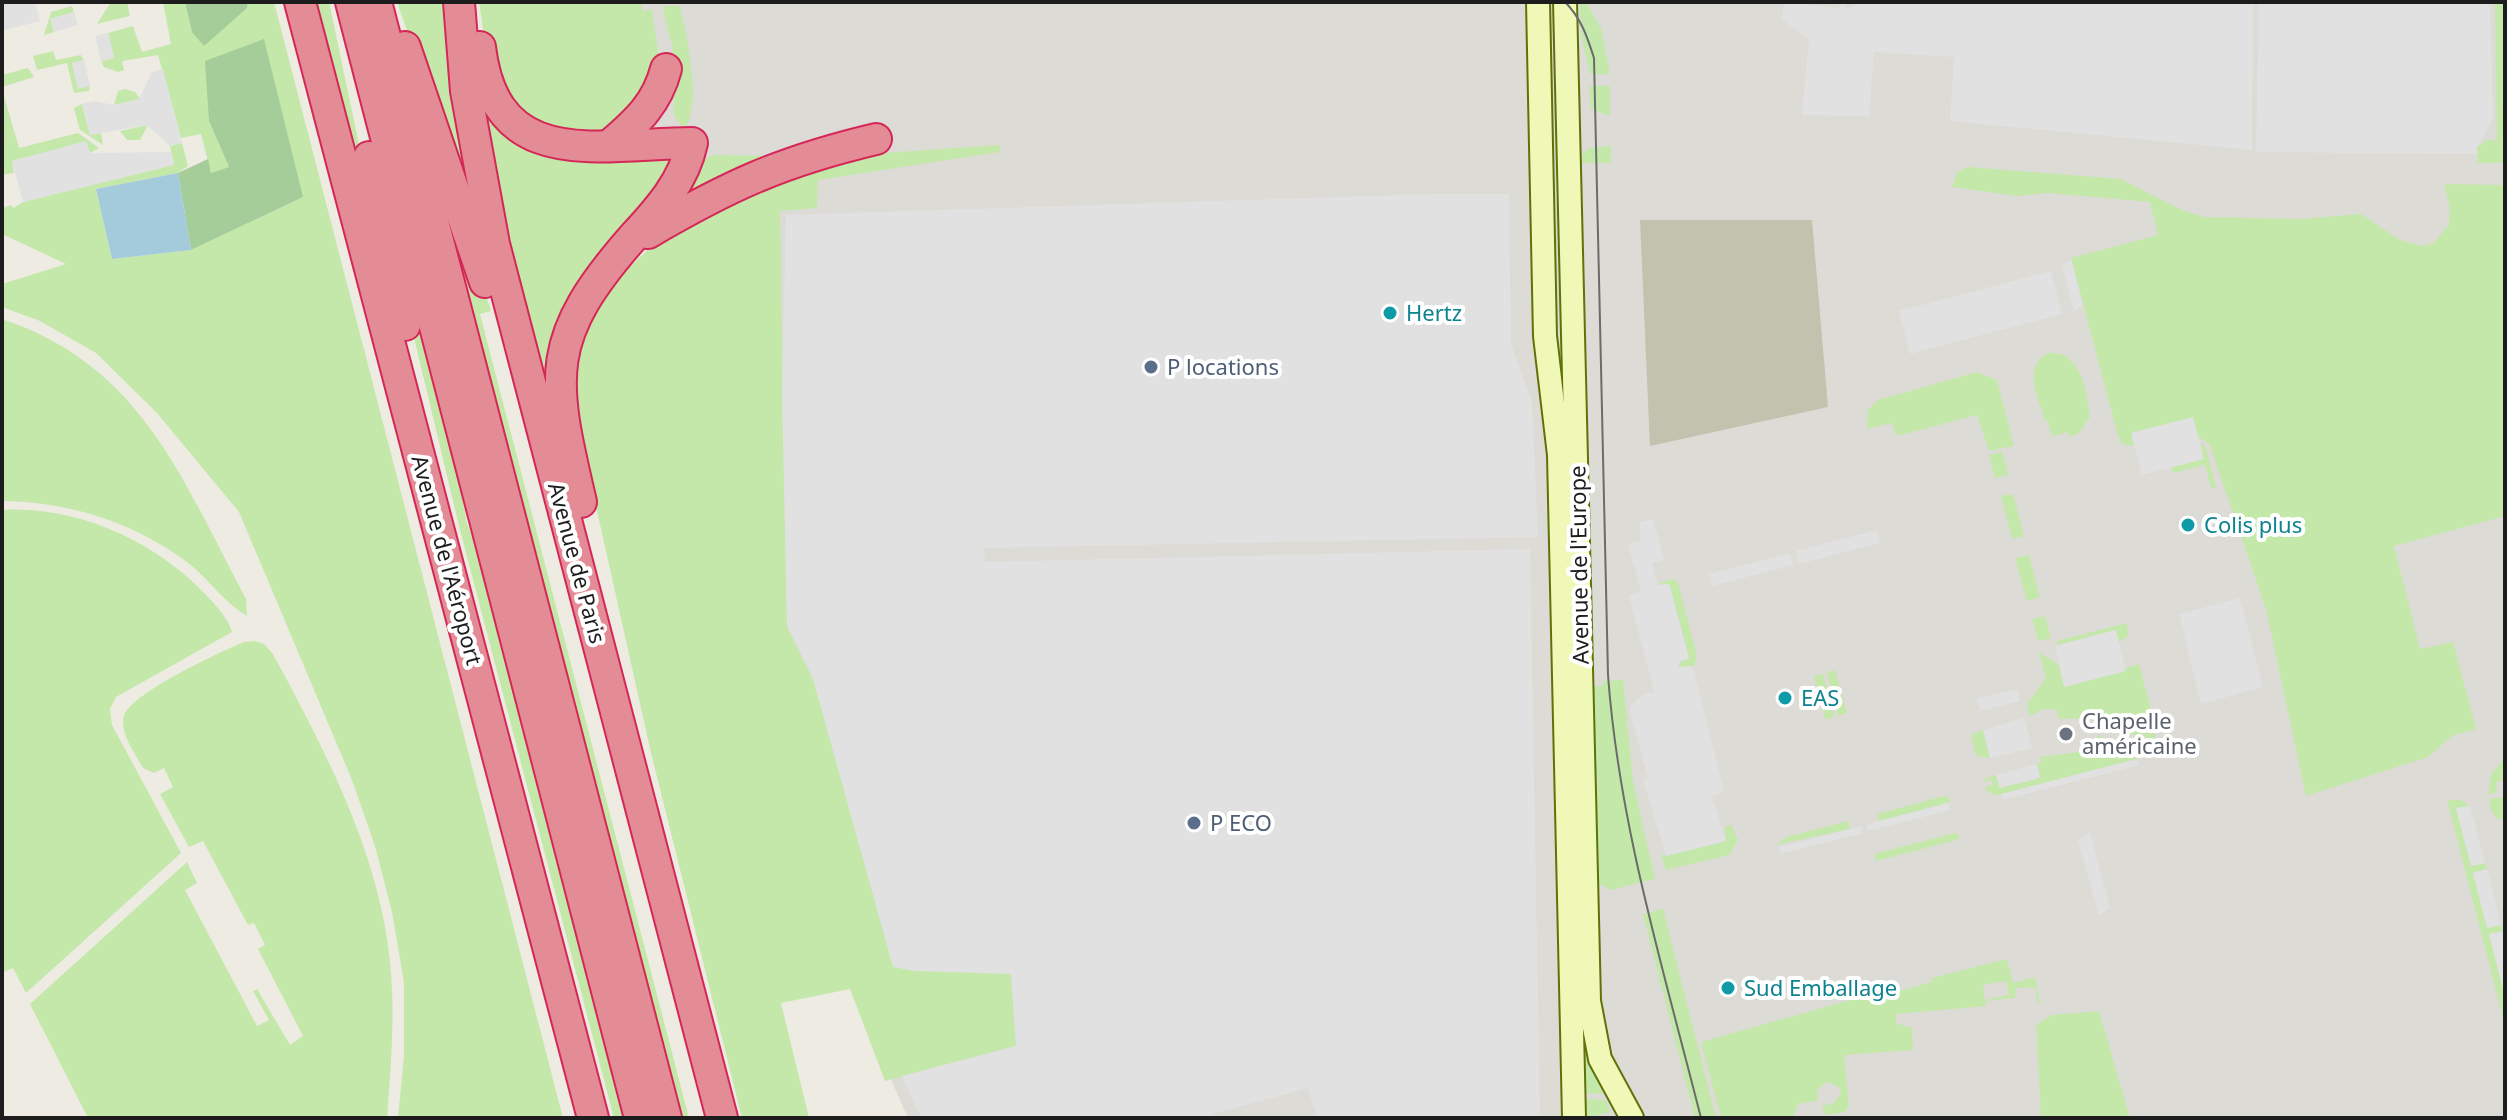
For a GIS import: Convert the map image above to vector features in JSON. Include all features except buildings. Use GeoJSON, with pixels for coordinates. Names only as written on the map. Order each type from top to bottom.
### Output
{"type":"FeatureCollection","features":[{"type":"Feature","properties":{"kind":"highway","name":"Avenue de l'Aéroport"},"geometry":{"type":"LineString","coordinates":[[300,2],[593,1118]]}},
{"type":"Feature","properties":{"kind":"highway"},"geometry":{"type":"LineString","coordinates":[[337,2],[412,360],[468,585],[463,621]]}},
{"type":"Feature","properties":{"kind":"highway"},"geometry":{"type":"LineString","coordinates":[[351,2],[640,1118]]}},
{"type":"Feature","properties":{"kind":"highway"},"geometry":{"type":"LineString","coordinates":[[376,2],[666,1118]]}},
{"type":"Feature","properties":{"kind":"highway"},"geometry":{"type":"LineString","coordinates":[[391,2],[482,269],[557,545],[566,565],[582,582]]}},
{"type":"Feature","properties":{"kind":"highway","name":"Avenue de Paris"},"geometry":{"type":"LineString","coordinates":[[459,2],[466,91],[494,244],[722,1118]]}},
{"type":"Feature","properties":{"kind":"highway"},"geometry":{"type":"LineString","coordinates":[[474,2],[484,78],[492,99],[503,115],[522,130],[545,140],[572,146],[692,143],[676,184],[580,307],[566,336],[560,363],[562,413],[591,549],[582,582]]}},
{"type":"Feature","properties":{"kind":"highway"},"geometry":{"type":"LineString","coordinates":[[611,144],[648,109],[658,94],[666,69]]}},
{"type":"Feature","properties":{"kind":"highway"},"geometry":{"type":"LineString","coordinates":[[625,246],[736,183],[810,154],[876,139]]}},
{"type":"Feature","properties":{"kind":"street","name":"Avenue de l'Europe"},"geometry":{"type":"LineString","coordinates":[[1538,2],[1545,336],[1559,455],[1574,1118]]}},
{"type":"Feature","properties":{"kind":"street","name":"Avenue de l'Europe"},"geometry":{"type":"LineString","coordinates":[[1565,2],[1589,1001],[1600,1059],[1632,1118]]}},
{"type":"Feature","properties":{"kind":"shaded area"},"geometry":{"type":"Polygon","coordinates":[[[2,2],[35,2],[40,21],[2,31],[2,2]]]}},
{"type":"Feature","properties":{"kind":"shaded area"},"geometry":{"type":"Polygon","coordinates":[[[488,2],[2505,2],[2505,1118],[908,1118],[667,575],[679,146],[488,2]]]}},
{"type":"Feature","properties":{"kind":"shaded area"},"geometry":{"type":"Polygon","coordinates":[[[1784,2],[1838,8],[1843,2],[1847,9],[1862,2],[2253,2],[2252,150],[1950,121],[1954,57],[1874,52],[1869,116],[1802,115],[1809,39],[1782,20],[1784,2]]]}},
{"type":"Feature","properties":{"kind":"shaded area"},"geometry":{"type":"Polygon","coordinates":[[[2259,2],[2490,2],[2493,119],[2477,147],[2478,154],[2256,152],[2259,2]]]}},
{"type":"Feature","properties":{"kind":"shaded area"},"geometry":{"type":"Polygon","coordinates":[[[74,12],[78,25],[54,32],[50,19],[74,12]]]}},
{"type":"Feature","properties":{"kind":"shaded area"},"geometry":{"type":"Polygon","coordinates":[[[108,33],[114,58],[101,61],[95,36],[108,33]]]}},
{"type":"Feature","properties":{"kind":"shaded area"},"geometry":{"type":"Polygon","coordinates":[[[84,60],[90,86],[78,89],[72,63],[84,60]]]}},
{"type":"Feature","properties":{"kind":"shaded area"},"geometry":{"type":"Polygon","coordinates":[[[163,69],[182,143],[170,146],[147,125],[90,135],[82,104],[94,101],[114,105],[139,99],[152,72],[163,69]]]}},
{"type":"Feature","properties":{"kind":"shaded area"},"geometry":{"type":"Polygon","coordinates":[[[86,141],[90,153],[171,152],[174,165],[23,202],[12,161],[86,141]]]}},
{"type":"Feature","properties":{"kind":"shaded area","name":"P ECO"},"geometry":{"type":"Polygon","coordinates":[[[1509,194],[1511,344],[1532,402],[1538,537],[984,548],[985,562],[1530,549],[1540,1118],[1317,1118],[1308,1088],[1213,1114],[1213,1118],[921,1118],[902,1076],[1016,1046],[1011,974],[915,971],[893,967],[813,679],[787,626],[782,391],[786,215],[1509,194]]]}},
{"type":"Feature","properties":{"kind":"shaded area"},"geometry":{"type":"Polygon","coordinates":[[[1640,220],[1812,220],[1828,407],[1650,446],[1640,220]]]}},
{"type":"Feature","properties":{"kind":"shaded area"},"geometry":{"type":"Polygon","coordinates":[[[2071,259],[2083,304],[2074,312],[2062,266],[2071,259]]]}},
{"type":"Feature","properties":{"kind":"shaded area"},"geometry":{"type":"Polygon","coordinates":[[[2051,271],[2062,314],[1910,354],[1899,311],[2051,271]]]}},
{"type":"Feature","properties":{"kind":"shaded area"},"geometry":{"type":"Polygon","coordinates":[[[2193,417],[2204,459],[2142,475],[2131,433],[2193,417]]]}},
{"type":"Feature","properties":{"kind":"shaded area"},"geometry":{"type":"Polygon","coordinates":[[[1653,519],[1664,560],[1652,563],[1658,586],[1669,584],[1689,659],[1680,661],[1678,667],[1692,666],[1724,790],[1712,797],[1726,841],[1666,856],[1643,780],[1648,778],[1629,708],[1642,695],[1654,692],[1629,595],[1641,591],[1628,544],[1640,541],[1640,522],[1653,519]]]}},
{"type":"Feature","properties":{"kind":"shaded area"},"geometry":{"type":"Polygon","coordinates":[[[1877,530],[1880,543],[1799,564],[1796,551],[1877,530]]]}},
{"type":"Feature","properties":{"kind":"shaded area"},"geometry":{"type":"Polygon","coordinates":[[[1790,553],[1793,565],[1712,586],[1709,574],[1790,553]]]}},
{"type":"Feature","properties":{"kind":"shaded area"},"geometry":{"type":"Polygon","coordinates":[[[2240,598],[2263,687],[2201,704],[2179,614],[2240,598]]]}},
{"type":"Feature","properties":{"kind":"shaded area"},"geometry":{"type":"Polygon","coordinates":[[[2116,630],[2126,671],[2064,687],[2055,646],[2116,630]]]}},
{"type":"Feature","properties":{"kind":"shaded area"},"geometry":{"type":"Polygon","coordinates":[[[2017,689],[2020,701],[1980,711],[1977,699],[2017,689]]]}},
{"type":"Feature","properties":{"kind":"shaded area"},"geometry":{"type":"Polygon","coordinates":[[[2024,718],[2032,748],[1990,758],[1983,730],[2024,718]]]}},
{"type":"Feature","properties":{"kind":"shaded area"},"geometry":{"type":"Polygon","coordinates":[[[2137,759],[2139,765],[2003,800],[2001,794],[2137,759]]]}},
{"type":"Feature","properties":{"kind":"shaded area"},"geometry":{"type":"Polygon","coordinates":[[[2037,764],[2040,778],[2000,788],[1996,775],[2037,764]]]}},
{"type":"Feature","properties":{"kind":"shaded area"},"geometry":{"type":"Polygon","coordinates":[[[1948,803],[1950,810],[1868,831],[1867,824],[1948,803]]]}},
{"type":"Feature","properties":{"kind":"shaded area"},"geometry":{"type":"Polygon","coordinates":[[[2470,806],[2485,863],[2471,866],[2456,808],[2470,806]]]}},
{"type":"Feature","properties":{"kind":"shaded area"},"geometry":{"type":"Polygon","coordinates":[[[1862,826],[1863,833],[1781,854],[1779,847],[1862,826]]]}},
{"type":"Feature","properties":{"kind":"shaded area"},"geometry":{"type":"Polygon","coordinates":[[[2090,832],[2110,908],[2099,916],[2078,840],[2090,832]]]}},
{"type":"Feature","properties":{"kind":"shaded area"},"geometry":{"type":"Polygon","coordinates":[[[2487,869],[2501,925],[2487,928],[2473,873],[2487,869]]]}},
{"type":"Feature","properties":{"kind":"shaded area"},"geometry":{"type":"Polygon","coordinates":[[[2503,931],[2505,940],[2503,989],[2489,934],[2503,931]]]}},
{"type":"Feature","properties":{"kind":"green space"},"geometry":{"type":"Polygon","coordinates":[[[111,2],[127,2],[130,16],[97,24],[111,2]]]}},
{"type":"Feature","properties":{"kind":"green space"},"geometry":{"type":"Polygon","coordinates":[[[163,2],[185,2],[192,32],[247,8],[248,2],[274,2],[563,1118],[398,1118],[404,1056],[404,983],[392,912],[375,846],[352,780],[239,512],[157,413],[96,353],[40,321],[2,307],[2,284],[66,264],[2,234],[2,208],[11,205],[13,208],[23,202],[174,164],[170,146],[182,143],[188,166],[178,173],[96,189],[112,259],[191,250],[303,197],[209,121],[229,167],[211,173],[201,134],[181,138],[158,55],[122,61],[124,70],[118,72],[104,67],[101,61],[114,58],[108,33],[133,26],[142,52],[171,44],[163,2]]]}},
{"type":"Feature","properties":{"kind":"green space"},"geometry":{"type":"Polygon","coordinates":[[[185,2],[248,2],[247,8],[204,46],[192,32],[185,2]]]}},
{"type":"Feature","properties":{"kind":"green space"},"geometry":{"type":"Polygon","coordinates":[[[313,2],[329,2],[364,168],[367,213],[313,2]]]}},
{"type":"Feature","properties":{"kind":"green space"},"geometry":{"type":"Polygon","coordinates":[[[397,2],[445,2],[467,161],[454,165],[397,2]]]}},
{"type":"Feature","properties":{"kind":"green space"},"geometry":{"type":"Polygon","coordinates":[[[479,2],[640,2],[643,11],[652,9],[660,65],[635,115],[588,140],[523,123],[485,43],[479,2]]]}},
{"type":"Feature","properties":{"kind":"green space"},"geometry":{"type":"Polygon","coordinates":[[[1580,2],[1586,2],[1601,28],[1610,74],[1590,74],[1581,35],[1580,2]]]}},
{"type":"Feature","properties":{"kind":"green space"},"geometry":{"type":"Polygon","coordinates":[[[2495,2],[2505,2],[2505,163],[2478,163],[2477,147],[2487,140],[2497,140],[2495,2]]]}},
{"type":"Feature","properties":{"kind":"green space"},"geometry":{"type":"Polygon","coordinates":[[[72,6],[74,12],[51,19],[54,32],[44,35],[51,12],[72,6]]]}},
{"type":"Feature","properties":{"kind":"green space"},"geometry":{"type":"Polygon","coordinates":[[[662,6],[680,6],[689,51],[692,104],[690,119],[684,130],[674,115],[672,45],[662,6]]]}},
{"type":"Feature","properties":{"kind":"green space"},"geometry":{"type":"Polygon","coordinates":[[[264,39],[303,197],[191,250],[178,173],[208,159],[211,173],[229,167],[209,121],[205,61],[264,39]]]}},
{"type":"Feature","properties":{"kind":"green space"},"geometry":{"type":"Polygon","coordinates":[[[53,51],[56,60],[81,55],[84,60],[72,63],[78,88],[90,86],[89,91],[74,93],[67,63],[37,70],[33,56],[53,51]]]}},
{"type":"Feature","properties":{"kind":"green space"},"geometry":{"type":"Polygon","coordinates":[[[28,68],[34,77],[2,87],[2,75],[28,68]]]}},
{"type":"Feature","properties":{"kind":"green space"},"geometry":{"type":"Polygon","coordinates":[[[1589,86],[1610,86],[1610,116],[1591,109],[1589,86]]]}},
{"type":"Feature","properties":{"kind":"green space"},"geometry":{"type":"Polygon","coordinates":[[[480,88],[495,116],[675,154],[552,385],[542,385],[509,256],[480,88]]]}},
{"type":"Feature","properties":{"kind":"green space"},"geometry":{"type":"Polygon","coordinates":[[[2,89],[19,148],[78,133],[99,148],[90,153],[86,142],[12,161],[14,173],[2,175],[2,89]]]}},
{"type":"Feature","properties":{"kind":"green space"},"geometry":{"type":"Polygon","coordinates":[[[125,89],[135,92],[140,99],[114,105],[118,91],[125,89]]]}},
{"type":"Feature","properties":{"kind":"green space"},"geometry":{"type":"Polygon","coordinates":[[[82,104],[90,135],[101,133],[103,145],[80,130],[74,108],[82,104]]]}},
{"type":"Feature","properties":{"kind":"green space"},"geometry":{"type":"Polygon","coordinates":[[[148,125],[140,140],[127,140],[120,131],[148,125]]]}},
{"type":"Feature","properties":{"kind":"green space"},"geometry":{"type":"Polygon","coordinates":[[[1000,145],[1000,152],[818,180],[817,208],[780,211],[787,626],[813,679],[1011,973],[1016,1046],[885,1081],[850,989],[781,1003],[809,1118],[742,1118],[651,753],[581,439],[572,393],[576,348],[586,321],[612,283],[677,223],[840,156],[1000,145]]]}},
{"type":"Feature","properties":{"kind":"green space"},"geometry":{"type":"Polygon","coordinates":[[[1611,146],[1611,163],[1582,163],[1583,154],[1589,148],[1611,146]]]}},
{"type":"Feature","properties":{"kind":"green space"},"geometry":{"type":"Polygon","coordinates":[[[710,156],[778,156],[680,205],[699,166],[710,156]]]}},
{"type":"Feature","properties":{"kind":"green space"},"geometry":{"type":"Polygon","coordinates":[[[1968,167],[2121,179],[2182,210],[2204,217],[2300,219],[2361,214],[2400,240],[2422,246],[2434,243],[2449,224],[2450,209],[2444,184],[2505,185],[2505,516],[2394,546],[2420,649],[2453,642],[2476,729],[2452,736],[2428,757],[2306,796],[2266,609],[2209,443],[2198,437],[2193,418],[2132,433],[2134,446],[2122,444],[2071,258],[2158,235],[2150,202],[2049,193],[2017,196],[1952,187],[1957,172],[1968,167]]]}},
{"type":"Feature","properties":{"kind":"green space"},"geometry":{"type":"Polygon","coordinates":[[[454,208],[455,245],[472,278],[471,251],[491,311],[480,314],[689,1118],[677,1118],[583,753],[571,690],[440,213],[454,208]]]}},
{"type":"Feature","properties":{"kind":"green space"},"geometry":{"type":"Polygon","coordinates":[[[406,258],[455,459],[467,523],[491,584],[630,1118],[614,1118],[460,530],[405,300],[406,258]]]}},
{"type":"Feature","properties":{"kind":"green space"},"geometry":{"type":"Polygon","coordinates":[[[2,319],[50,340],[90,366],[124,397],[178,470],[246,599],[247,616],[192,566],[126,527],[78,511],[28,502],[2,501],[2,319]]]}},
{"type":"Feature","properties":{"kind":"green space"},"geometry":{"type":"Polygon","coordinates":[[[2049,353],[2069,358],[2084,385],[2090,417],[2079,433],[2070,437],[2068,432],[2052,436],[2036,393],[2036,366],[2049,353]]]}},
{"type":"Feature","properties":{"kind":"green space"},"geometry":{"type":"Polygon","coordinates":[[[1977,372],[1997,380],[2014,446],[1989,451],[1977,415],[1897,436],[1892,423],[1867,429],[1868,410],[1878,400],[1977,372]]]}},
{"type":"Feature","properties":{"kind":"green space"},"geometry":{"type":"Polygon","coordinates":[[[2201,443],[2205,446],[2216,487],[2211,488],[2205,465],[2173,473],[2171,467],[2203,459],[2201,443]]]}},
{"type":"Feature","properties":{"kind":"green space"},"geometry":{"type":"Polygon","coordinates":[[[2002,452],[2008,475],[1995,478],[1989,455],[2002,452]]]}},
{"type":"Feature","properties":{"kind":"green space"},"geometry":{"type":"Polygon","coordinates":[[[2013,494],[2024,536],[2012,539],[2001,496],[2013,494]]]}},
{"type":"Feature","properties":{"kind":"green space"},"geometry":{"type":"Polygon","coordinates":[[[2,510],[59,514],[114,531],[140,544],[188,577],[218,609],[232,632],[116,697],[110,709],[112,725],[181,853],[26,993],[13,968],[2,973],[2,510]]]}},
{"type":"Feature","properties":{"kind":"green space"},"geometry":{"type":"Polygon","coordinates":[[[2029,555],[2040,597],[2027,601],[2015,558],[2029,555]]]}},
{"type":"Feature","properties":{"kind":"green space"},"geometry":{"type":"Polygon","coordinates":[[[1673,579],[1678,582],[1697,656],[1695,665],[1684,669],[1678,664],[1689,658],[1670,585],[1657,584],[1673,579]]]}},
{"type":"Feature","properties":{"kind":"green space"},"geometry":{"type":"Polygon","coordinates":[[[2045,616],[2051,638],[2038,641],[2032,619],[2045,616]]]}},
{"type":"Feature","properties":{"kind":"green space"},"geometry":{"type":"Polygon","coordinates":[[[2127,623],[2128,636],[2119,642],[2115,630],[2058,645],[2057,641],[2127,623]]]}},
{"type":"Feature","properties":{"kind":"green space"},"geometry":{"type":"Polygon","coordinates":[[[244,642],[264,644],[273,654],[315,733],[352,816],[380,901],[392,990],[387,1118],[88,1118],[30,1004],[187,862],[197,883],[185,890],[257,1026],[269,1020],[253,991],[257,989],[290,1045],[303,1036],[258,949],[265,945],[254,923],[248,925],[203,841],[189,847],[160,794],[173,787],[164,768],[154,773],[143,768],[129,744],[123,723],[130,707],[159,685],[244,642]]]}},
{"type":"Feature","properties":{"kind":"green space"},"geometry":{"type":"Polygon","coordinates":[[[2039,652],[2059,665],[2065,687],[2139,664],[2154,722],[2155,739],[2100,728],[2099,718],[2059,719],[2056,709],[2044,709],[2030,716],[2027,704],[2046,678],[2039,652]]]}},
{"type":"Feature","properties":{"kind":"green space"},"geometry":{"type":"Polygon","coordinates":[[[1835,670],[1847,713],[1838,716],[1827,673],[1835,670]]]}},
{"type":"Feature","properties":{"kind":"green space"},"geometry":{"type":"Polygon","coordinates":[[[1823,674],[1834,717],[1825,719],[1814,676],[1823,674]]]}},
{"type":"Feature","properties":{"kind":"green space"},"geometry":{"type":"Polygon","coordinates":[[[1623,680],[1633,782],[1655,879],[1611,890],[1595,882],[1589,687],[1603,686],[1603,681],[1623,680]]]}},
{"type":"Feature","properties":{"kind":"green space"},"geometry":{"type":"Polygon","coordinates":[[[1983,730],[1990,758],[1976,756],[1971,735],[1983,730]]]}},
{"type":"Feature","properties":{"kind":"green space"},"geometry":{"type":"Polygon","coordinates":[[[2097,736],[2152,747],[2137,759],[1998,795],[1987,792],[1985,787],[1993,785],[1992,780],[1983,782],[1986,778],[1996,775],[2000,787],[2040,777],[2037,764],[2042,762],[2040,757],[2094,750],[2097,736]]]}},
{"type":"Feature","properties":{"kind":"green space"},"geometry":{"type":"Polygon","coordinates":[[[2505,758],[2505,780],[2496,782],[2497,792],[2488,795],[2491,774],[2505,758]]]}},
{"type":"Feature","properties":{"kind":"green space"},"geometry":{"type":"Polygon","coordinates":[[[1949,797],[1950,802],[1879,822],[1877,814],[1949,797]]]}},
{"type":"Feature","properties":{"kind":"green space"},"geometry":{"type":"Polygon","coordinates":[[[2505,797],[2505,820],[2501,820],[2495,816],[2489,799],[2505,797]]]}},
{"type":"Feature","properties":{"kind":"green space"},"geometry":{"type":"Polygon","coordinates":[[[2447,800],[2461,800],[2470,806],[2456,809],[2471,866],[2485,863],[2487,869],[2473,873],[2488,928],[2501,925],[2503,931],[2489,935],[2505,989],[2505,1026],[2447,800]]]}},
{"type":"Feature","properties":{"kind":"green space"},"geometry":{"type":"Polygon","coordinates":[[[1848,821],[1850,829],[1776,845],[1787,837],[1848,821]]]}},
{"type":"Feature","properties":{"kind":"green space"},"geometry":{"type":"Polygon","coordinates":[[[1731,825],[1738,840],[1729,855],[1666,870],[1661,854],[1666,856],[1726,841],[1725,827],[1731,825]]]}},
{"type":"Feature","properties":{"kind":"green space"},"geometry":{"type":"Polygon","coordinates":[[[1955,833],[1960,836],[1957,840],[1876,861],[1874,854],[1955,833]]]}},
{"type":"Feature","properties":{"kind":"green space"},"geometry":{"type":"Polygon","coordinates":[[[1663,909],[1716,1118],[1695,1118],[1643,914],[1663,909]]]}},
{"type":"Feature","properties":{"kind":"green space"},"geometry":{"type":"Polygon","coordinates":[[[2007,959],[2013,983],[2035,977],[2040,1003],[2037,1002],[2035,987],[2016,988],[2015,998],[1985,1001],[1986,1006],[1896,1014],[1896,1023],[1912,1028],[1913,1050],[1844,1055],[1849,1105],[1845,1112],[1826,1115],[1822,1106],[1834,1103],[1841,1094],[1839,1087],[1827,1082],[1817,1090],[1818,1101],[1798,1104],[1793,1118],[1721,1118],[1701,1042],[1879,992],[1881,996],[1932,982],[1932,978],[2007,959]],[[2006,981],[1983,985],[1985,1000],[2009,995],[2006,981]]]}},
{"type":"Feature","properties":{"kind":"green space"},"geometry":{"type":"Polygon","coordinates":[[[2099,1011],[2130,1118],[2041,1118],[2036,1025],[2052,1015],[2099,1011]]]}},
{"type":"Feature","properties":{"kind":"green space"},"geometry":{"type":"Polygon","coordinates":[[[1586,1044],[1603,1094],[1584,1093],[1583,1046],[1586,1044]]]}},
{"type":"Feature","properties":{"kind":"green space"},"geometry":{"type":"Polygon","coordinates":[[[1584,1099],[1606,1100],[1610,1112],[1585,1118],[1584,1099]]]}},
{"type":"Feature","properties":{"kind":"water"},"geometry":{"type":"Polygon","coordinates":[[[178,173],[191,250],[112,259],[96,189],[178,173]]]}},
{"type":"Feature","properties":{"kind":"tram line"},"geometry":{"type":"LineString","coordinates":[[1565,2],[1579,21],[1594,58],[1608,675],[1614,731],[1645,898],[1701,1118]]}},
{"type":"Feature","properties":{"kind":"place","name":"Hertz"},"geometry":{"type":"Point","coordinates":[1390,313]}},
{"type":"Feature","properties":{"kind":"place","name":"P locations"},"geometry":{"type":"Point","coordinates":[1151,367]}},
{"type":"Feature","properties":{"kind":"place","name":"Colis plus"},"geometry":{"type":"Point","coordinates":[2188,525]}},
{"type":"Feature","properties":{"kind":"place","name":"EAS"},"geometry":{"type":"Point","coordinates":[1785,698]}},
{"type":"Feature","properties":{"kind":"place","name":"Chapelle américaine"},"geometry":{"type":"Point","coordinates":[2066,734]}},
{"type":"Feature","properties":{"kind":"place","name":"P ECO"},"geometry":{"type":"Point","coordinates":[1194,823]}},
{"type":"Feature","properties":{"kind":"place","name":"Sud Emballage"},"geometry":{"type":"Point","coordinates":[1728,988]}}]}
